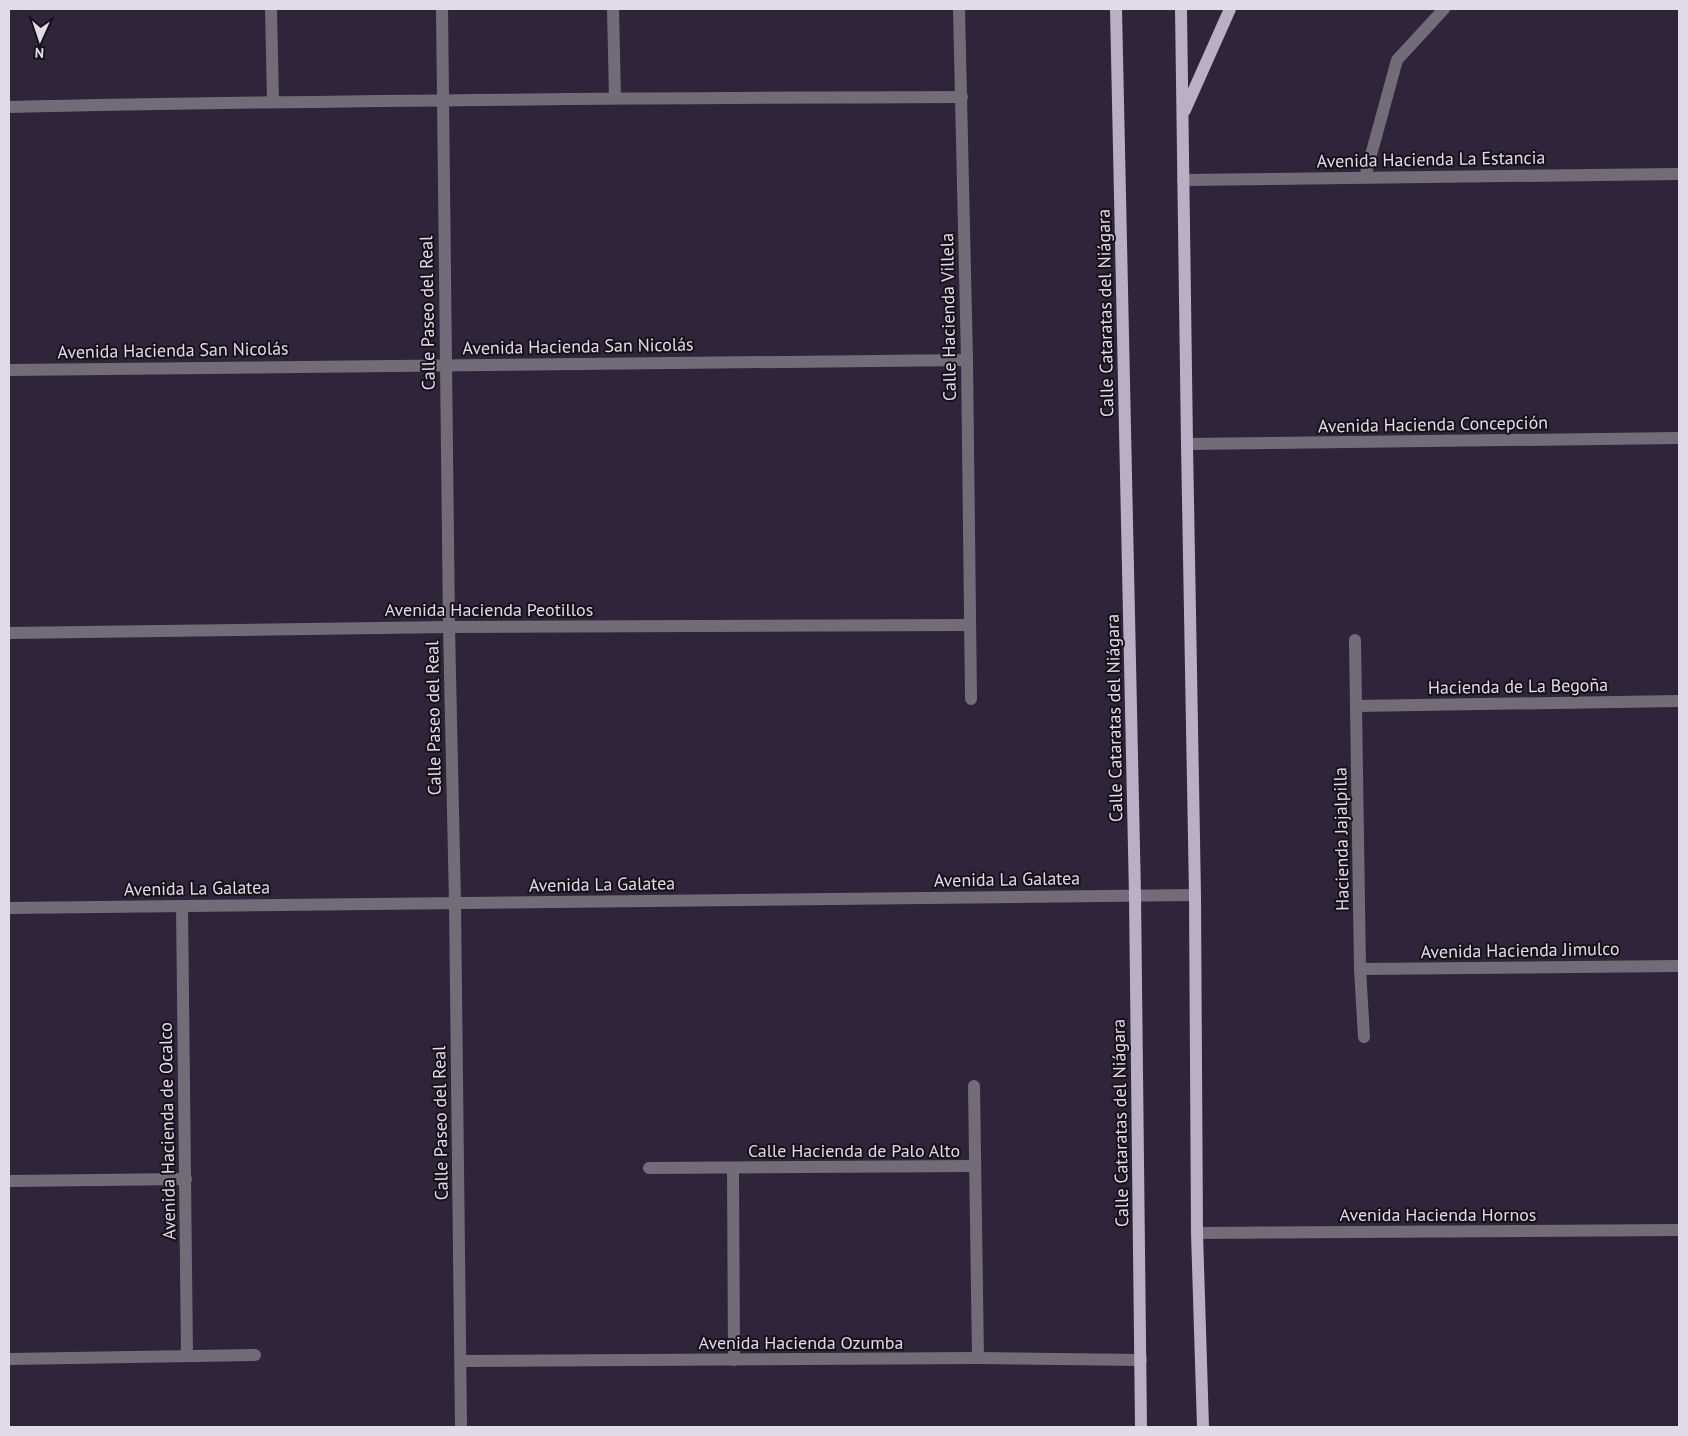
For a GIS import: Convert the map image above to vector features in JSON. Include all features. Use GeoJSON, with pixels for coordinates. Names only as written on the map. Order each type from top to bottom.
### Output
{"type":"FeatureCollection","features":[{"type":"Feature","properties":{"kind":"main road","name":"Calle Cataratas del Niágara"},"geometry":{"type":"LineString","coordinates":[[1116,9],[1135,895],[1141,1427]]}},
{"type":"Feature","properties":{"kind":"main road"},"geometry":{"type":"LineString","coordinates":[[1181,9],[1195,895],[1198,1233],[1203,1427]]}},
{"type":"Feature","properties":{"kind":"main road"},"geometry":{"type":"LineString","coordinates":[[1182,115],[1230,9]]}},
{"type":"Feature","properties":{"kind":"street"},"geometry":{"type":"LineString","coordinates":[[271,9],[273,101]]}},
{"type":"Feature","properties":{"kind":"street","name":"Calle Paseo del Real"},"geometry":{"type":"LineString","coordinates":[[442,9],[448,626],[455,903],[461,1360],[460,1427]]}},
{"type":"Feature","properties":{"kind":"street"},"geometry":{"type":"LineString","coordinates":[[614,9],[615,98]]}},
{"type":"Feature","properties":{"kind":"street","name":"Calle Hacienda Villela"},"geometry":{"type":"LineString","coordinates":[[959,9],[967,360],[971,699]]}},
{"type":"Feature","properties":{"kind":"street"},"geometry":{"type":"LineString","coordinates":[[1365,177],[1397,60],[1444,9]]}},
{"type":"Feature","properties":{"kind":"street"},"geometry":{"type":"LineString","coordinates":[[9,107],[273,101],[962,97]]}},
{"type":"Feature","properties":{"kind":"street","name":"Avenida Hacienda La Estancia"},"geometry":{"type":"LineString","coordinates":[[1183,180],[1679,174]]}},
{"type":"Feature","properties":{"kind":"street","name":"Avenida Hacienda San Nicolás"},"geometry":{"type":"LineString","coordinates":[[9,370],[967,360]]}},
{"type":"Feature","properties":{"kind":"street","name":"Avenida Hacienda Concepción"},"geometry":{"type":"LineString","coordinates":[[1187,444],[1679,438]]}},
{"type":"Feature","properties":{"kind":"street","name":"Avenida Hacienda Peotillos"},"geometry":{"type":"LineString","coordinates":[[9,633],[448,626],[970,625]]}},
{"type":"Feature","properties":{"kind":"street","name":"Hacienda Jajalpilla"},"geometry":{"type":"LineString","coordinates":[[1355,640],[1360,970],[1364,1037]]}},
{"type":"Feature","properties":{"kind":"street","name":"Hacienda de La Begoña"},"geometry":{"type":"LineString","coordinates":[[1356,706],[1679,701]]}},
{"type":"Feature","properties":{"kind":"street","name":"Avenida La Galatea"},"geometry":{"type":"LineString","coordinates":[[9,908],[1195,895]]}},
{"type":"Feature","properties":{"kind":"street","name":"Avenida Hacienda de Ocalco"},"geometry":{"type":"LineString","coordinates":[[182,906],[187,1355]]}},
{"type":"Feature","properties":{"kind":"street","name":"Avenida Hacienda Jimulco"},"geometry":{"type":"LineString","coordinates":[[1360,970],[1679,966]]}},
{"type":"Feature","properties":{"kind":"street"},"geometry":{"type":"LineString","coordinates":[[974,1086],[974,1166]]}},
{"type":"Feature","properties":{"kind":"street","name":"Calle Hacienda de Palo Alto"},"geometry":{"type":"LineString","coordinates":[[734,1360],[733,1168],[974,1166],[978,1358]]}},
{"type":"Feature","properties":{"kind":"street"},"geometry":{"type":"LineString","coordinates":[[649,1168],[733,1168]]}},
{"type":"Feature","properties":{"kind":"street"},"geometry":{"type":"LineString","coordinates":[[9,1181],[186,1179]]}},
{"type":"Feature","properties":{"kind":"street","name":"Avenida Hacienda Hornos"},"geometry":{"type":"LineString","coordinates":[[1198,1233],[1679,1230]]}},
{"type":"Feature","properties":{"kind":"street"},"geometry":{"type":"LineString","coordinates":[[9,1359],[255,1355]]}},
{"type":"Feature","properties":{"kind":"street","name":"Avenida Hacienda Ozumba"},"geometry":{"type":"LineString","coordinates":[[461,1360],[978,1358],[1140,1360]]}}]}
